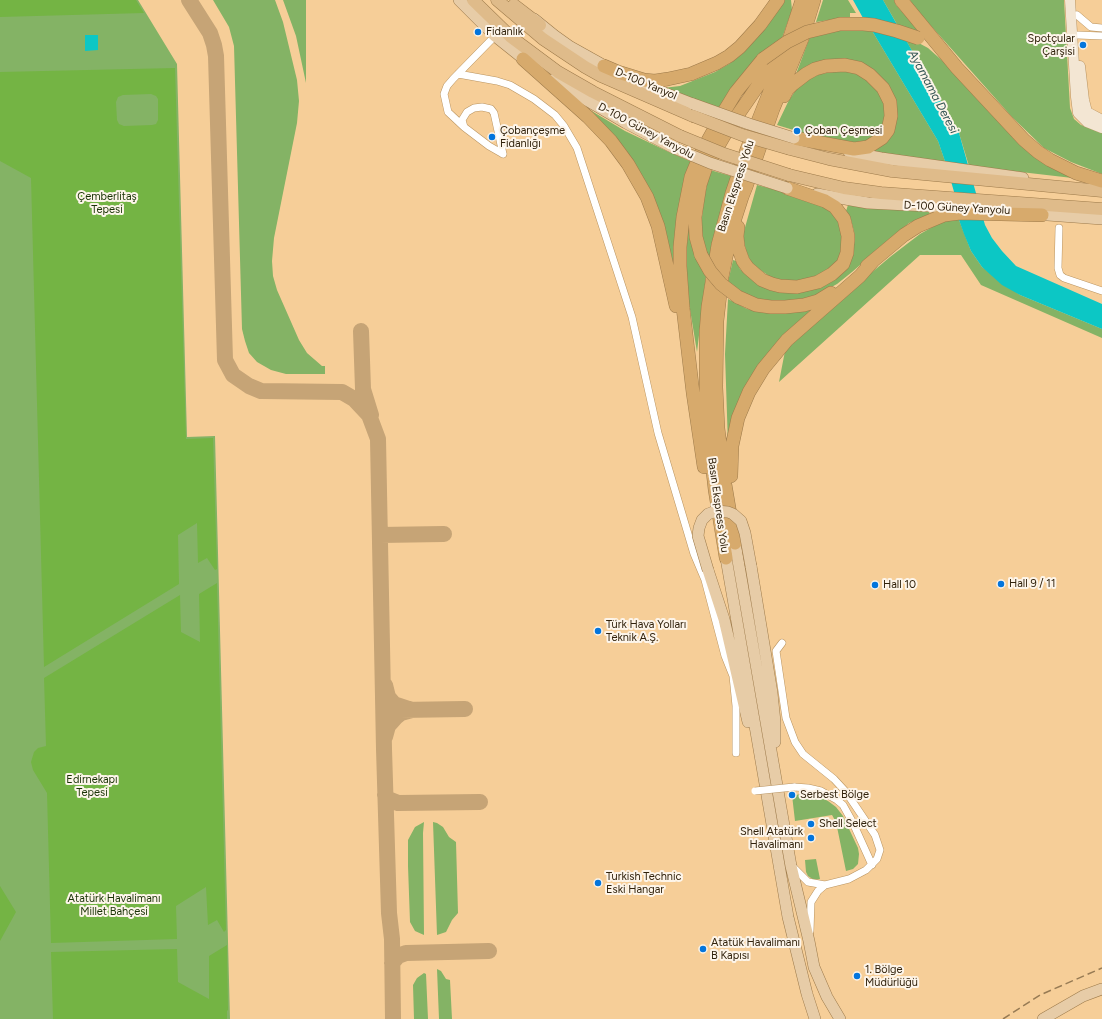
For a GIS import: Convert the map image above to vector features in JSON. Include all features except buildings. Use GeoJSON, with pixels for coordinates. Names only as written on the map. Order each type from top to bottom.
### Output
{"type":"FeatureCollection","features":[{"type":"Feature","properties":{"kind":"highway"},"geometry":{"type":"LineString","coordinates":[[473,0],[511,37],[558,72],[593,92],[680,136],[788,182],[835,207],[847,226],[849,245],[848,253],[843,264],[826,278],[808,285],[787,287],[772,284],[755,274],[743,261],[738,247],[737,236],[746,187]]}},
{"type":"Feature","properties":{"kind":"highway"},"geometry":{"type":"LineString","coordinates":[[497,0],[543,39],[601,76],[693,110],[742,135],[792,143],[854,148],[868,147],[886,134],[890,123],[891,109],[887,96],[876,81],[860,68],[845,65],[826,66],[815,69],[793,84],[787,90],[778,110],[768,124]]}},
{"type":"Feature","properties":{"kind":"highway"},"geometry":{"type":"LineString","coordinates":[[508,0],[540,25]]}},
{"type":"Feature","properties":{"kind":"highway"},"geometry":{"type":"LineString","coordinates":[[604,66],[631,76],[650,80],[668,79],[691,74],[717,63],[740,47],[760,25],[778,0]]}},
{"type":"Feature","properties":{"kind":"highway","name":"Basın Ekspress Yolu"},"geometry":{"type":"LineString","coordinates":[[726,558],[715,490],[706,411],[706,348],[708,307],[721,233],[732,193],[747,149],[783,58],[802,0]]}},
{"type":"Feature","properties":{"kind":"highway","name":"Basın Ekspress Yolu"},"geometry":{"type":"LineString","coordinates":[[735,544],[718,428],[716,345],[719,299],[732,228],[773,109],[802,39],[814,0]]}},
{"type":"Feature","properties":{"kind":"highway"},"geometry":{"type":"LineString","coordinates":[[901,0],[915,19],[957,68]]}},
{"type":"Feature","properties":{"kind":"highway"},"geometry":{"type":"LineString","coordinates":[[796,19],[776,60],[728,129],[706,167],[700,185],[695,217],[696,237],[701,255],[710,271],[721,284],[738,297],[756,304],[771,307],[804,305],[818,301],[830,294],[874,260],[904,234],[918,226],[944,215],[960,213],[1042,215]]}},
{"type":"Feature","properties":{"kind":"highway"},"geometry":{"type":"LineString","coordinates":[[726,558],[719,541],[706,479],[696,419],[683,308],[680,246],[691,177],[701,153],[725,110],[745,79],[763,59],[787,42],[807,32],[840,24],[874,25],[918,38],[928,44],[957,68],[1005,120],[1038,152],[1076,173],[1102,181]]}},
{"type":"Feature","properties":{"kind":"highway"},"geometry":{"type":"LineString","coordinates":[[523,59],[588,117],[611,141],[628,164],[647,197],[658,226],[682,336],[689,361]]}},
{"type":"Feature","properties":{"kind":"highway"},"geometry":{"type":"LineString","coordinates":[[792,143],[842,162],[892,171],[1102,191]]}},
{"type":"Feature","properties":{"kind":"highway"},"geometry":{"type":"LineString","coordinates":[[788,182],[881,192],[1102,209]]}},
{"type":"Feature","properties":{"kind":"highway"},"geometry":{"type":"LineString","coordinates":[[735,544],[731,478],[732,446],[738,418],[749,392],[763,369],[787,340],[860,276],[874,260]]}},
{"type":"Feature","properties":{"kind":"main road","name":"D-100 Güney Yanyolu"},"geometry":{"type":"LineString","coordinates":[[459,0],[495,36],[523,59],[558,83],[648,135],[710,163],[788,182],[831,197],[868,203],[991,209],[1042,215],[1102,219]]}},
{"type":"Feature","properties":{"kind":"main road","name":"D-100 Yanyol"},"geometry":{"type":"LineString","coordinates":[[515,0],[540,25],[569,46],[604,66],[693,110]]}},
{"type":"Feature","properties":{"kind":"main road"},"geometry":{"type":"LineString","coordinates":[[1070,0],[1078,113],[1087,122],[1102,128]]}},
{"type":"Feature","properties":{"kind":"main road"},"geometry":{"type":"LineString","coordinates":[[1075,0],[1085,106],[1087,112],[1102,120]]}},
{"type":"Feature","properties":{"kind":"main road"},"geometry":{"type":"LineString","coordinates":[[759,746],[753,738],[749,725],[724,619],[698,536],[702,520],[708,514],[716,511],[733,514],[741,521],[745,533],[774,707],[774,768]]}},
{"type":"Feature","properties":{"kind":"main road","name":"Basın Ekspress Yolu"},"geometry":{"type":"LineString","coordinates":[[735,544],[791,866],[814,967],[827,996],[840,1019]]}},
{"type":"Feature","properties":{"kind":"main road","name":"Basın Ekspress Yolu"},"geometry":{"type":"LineString","coordinates":[[726,558],[788,916],[814,1018]]}},
{"type":"Feature","properties":{"kind":"main road"},"geometry":{"type":"LineString","coordinates":[[1042,1019],[1083,996],[1102,989]]}},
{"type":"Feature","properties":{"kind":"street"},"geometry":{"type":"LineString","coordinates":[[1076,16],[1102,36]]}},
{"type":"Feature","properties":{"kind":"street"},"geometry":{"type":"LineString","coordinates":[[1091,27],[1102,28]]}},
{"type":"Feature","properties":{"kind":"street"},"geometry":{"type":"LineString","coordinates":[[1078,35],[1102,36]]}},
{"type":"Feature","properties":{"kind":"street"},"geometry":{"type":"LineString","coordinates":[[464,127],[462,120],[467,112],[474,108],[482,107],[491,109],[494,114],[503,154],[489,146],[464,127],[448,112],[444,94],[447,86],[495,36]]}},
{"type":"Feature","properties":{"kind":"street"},"geometry":{"type":"LineString","coordinates":[[458,74],[497,81],[510,85],[534,99],[555,115],[577,148],[632,317],[658,434],[694,554],[704,580],[732,676],[736,706],[736,753]]}},
{"type":"Feature","properties":{"kind":"street"},"geometry":{"type":"LineString","coordinates":[[1059,228],[1058,268],[1060,275],[1064,278],[1102,291]]}},
{"type":"Feature","properties":{"kind":"street"},"geometry":{"type":"LineString","coordinates":[[782,643],[776,651],[786,718],[795,742],[803,754],[843,788],[875,835],[880,850],[877,859],[872,865],[854,877],[825,886],[818,891],[811,902],[809,941]]}},
{"type":"Feature","properties":{"kind":"street"},"geometry":{"type":"LineString","coordinates":[[755,791],[794,787],[808,788],[821,791],[833,797],[843,805],[872,865]]}},
{"type":"Feature","properties":{"kind":"street"},"geometry":{"type":"LineString","coordinates":[[791,866],[808,882],[825,886]]}},
{"type":"Feature","properties":{"kind":"green space","name":"Atatürk Havalimanı Millet Bahçesi"},"geometry":{"type":"Polygon","coordinates":[[[0,0],[138,0],[177,64],[187,437],[215,436],[230,1019],[0,1019],[0,0]]]}},
{"type":"Feature","properties":{"kind":"green space"},"geometry":{"type":"Polygon","coordinates":[[[0,0],[136,0],[144,13],[0,17],[0,0]]]}},
{"type":"Feature","properties":{"kind":"green space"},"geometry":{"type":"Polygon","coordinates":[[[213,0],[275,0],[283,22],[297,80],[299,101],[297,123],[274,238],[272,261],[273,276],[277,290],[299,340],[307,353],[322,366],[325,366],[325,374],[286,374],[271,370],[257,362],[249,353],[245,341],[242,329],[234,46],[229,27],[213,0]]]}},
{"type":"Feature","properties":{"kind":"green space"},"geometry":{"type":"Polygon","coordinates":[[[283,0],[306,0],[306,83],[296,36],[283,0]]]}},
{"type":"Feature","properties":{"kind":"green space"},"geometry":{"type":"Polygon","coordinates":[[[784,0],[791,0],[792,10],[782,38],[721,109],[663,88],[680,86],[715,72],[729,64],[742,54],[755,40],[784,0]]]}},
{"type":"Feature","properties":{"kind":"green space"},"geometry":{"type":"Polygon","coordinates":[[[823,0],[848,0],[856,13],[850,13],[850,18],[816,22],[823,0]]]}},
{"type":"Feature","properties":{"kind":"green space"},"geometry":{"type":"Polygon","coordinates":[[[883,0],[894,0],[896,5],[923,35],[898,26],[883,0]]]}},
{"type":"Feature","properties":{"kind":"green space"},"geometry":{"type":"Polygon","coordinates":[[[910,0],[1064,0],[1070,108],[1074,119],[1081,125],[1102,132],[1102,174],[1071,162],[1044,148],[1012,117],[915,8],[910,0]]]}},
{"type":"Feature","properties":{"kind":"green space"},"geometry":{"type":"Polygon","coordinates":[[[871,29],[938,141],[946,164],[872,151],[895,119],[868,69],[796,74],[810,37],[831,30],[871,29]]]}},
{"type":"Feature","properties":{"kind":"green space"},"geometry":{"type":"Polygon","coordinates":[[[904,37],[928,48],[946,64],[1035,156],[1081,179],[969,166],[959,133],[904,37]]]}},
{"type":"Feature","properties":{"kind":"green space","name":"Çemberlitaş Tepesi"},"geometry":{"type":"Polygon","coordinates":[[[175,68],[186,439],[213,438],[217,569],[215,570],[207,558],[198,563],[197,523],[178,535],[179,584],[44,667],[31,178],[0,161],[0,72],[175,68]],[[151,94],[123,95],[118,97],[116,102],[117,120],[119,124],[124,126],[156,124],[158,120],[158,99],[156,96],[151,94]]]}},
{"type":"Feature","properties":{"kind":"green space"},"geometry":{"type":"Polygon","coordinates":[[[847,70],[848,72],[866,78],[883,97],[886,124],[867,145],[813,136],[777,125],[788,102],[797,88],[811,78],[820,74],[847,70]]]}},
{"type":"Feature","properties":{"kind":"green space"},"geometry":{"type":"Polygon","coordinates":[[[590,110],[625,131],[692,162],[675,276],[640,173],[626,150],[590,110]]]}},
{"type":"Feature","properties":{"kind":"green space"},"geometry":{"type":"Polygon","coordinates":[[[710,170],[731,176],[710,261],[704,246],[702,217],[710,170]]]}},
{"type":"Feature","properties":{"kind":"green space"},"geometry":{"type":"Polygon","coordinates":[[[757,185],[814,200],[830,207],[842,224],[843,255],[824,274],[798,282],[785,281],[772,278],[751,262],[746,251],[744,231],[757,185]]]}},
{"type":"Feature","properties":{"kind":"green space"},"geometry":{"type":"Polygon","coordinates":[[[848,205],[928,211],[930,214],[909,223],[837,284],[817,295],[799,300],[770,302],[756,299],[742,293],[728,282],[733,260],[736,261],[740,269],[750,278],[765,288],[796,291],[852,254],[855,239],[851,220],[846,211],[848,205]]]}},
{"type":"Feature","properties":{"kind":"green space"},"geometry":{"type":"Polygon","coordinates":[[[953,219],[959,220],[971,251],[982,267],[1020,295],[1102,329],[1102,338],[981,285],[961,255],[920,255],[779,382],[785,351],[838,301],[920,234],[938,224],[953,219]]]}},
{"type":"Feature","properties":{"kind":"green space"},"geometry":{"type":"Polygon","coordinates":[[[688,225],[706,276],[697,352],[686,285],[688,225]]]}},
{"type":"Feature","properties":{"kind":"green space"},"geometry":{"type":"Polygon","coordinates":[[[728,299],[747,309],[763,312],[817,305],[777,345],[728,445],[725,354],[728,299]]]}},
{"type":"Feature","properties":{"kind":"green space","name":"Edirnekapı Tepesi"},"geometry":{"type":"Polygon","coordinates":[[[217,583],[226,930],[224,932],[217,920],[208,925],[206,887],[176,906],[177,939],[51,943],[47,793],[33,770],[31,762],[34,752],[38,748],[46,746],[44,678],[180,595],[181,632],[200,642],[199,594],[217,583]]]}},
{"type":"Feature","properties":{"kind":"green space"},"geometry":{"type":"Polygon","coordinates":[[[808,794],[818,796],[828,801],[836,807],[843,816],[858,848],[858,864],[853,869],[846,871],[836,822],[832,815],[795,821],[792,795],[808,794]]]}},
{"type":"Feature","properties":{"kind":"green space"},"geometry":{"type":"Polygon","coordinates":[[[424,822],[424,935],[415,931],[410,922],[408,840],[415,827],[424,822]]]}},
{"type":"Feature","properties":{"kind":"green space"},"geometry":{"type":"Polygon","coordinates":[[[433,822],[443,827],[449,837],[456,842],[458,913],[452,920],[446,932],[437,935],[433,822]]]}},
{"type":"Feature","properties":{"kind":"green space"},"geometry":{"type":"Polygon","coordinates":[[[816,859],[820,879],[814,880],[808,876],[806,872],[805,860],[816,859]]]}},
{"type":"Feature","properties":{"kind":"green space"},"geometry":{"type":"Polygon","coordinates":[[[0,886],[16,912],[0,941],[0,886]]]}},
{"type":"Feature","properties":{"kind":"green space"},"geometry":{"type":"Polygon","coordinates":[[[227,945],[227,1019],[53,1019],[51,952],[177,949],[178,982],[209,999],[209,956],[227,945]]]}},
{"type":"Feature","properties":{"kind":"green space"},"geometry":{"type":"Polygon","coordinates":[[[437,969],[441,971],[446,979],[450,980],[452,1019],[439,1019],[437,969]]]}},
{"type":"Feature","properties":{"kind":"green space"},"geometry":{"type":"Polygon","coordinates":[[[424,973],[426,974],[428,1019],[414,1019],[413,985],[417,978],[424,973]]]}},
{"type":"Feature","properties":{"kind":"water","name":"Ayamama Deresi"},"geometry":{"type":"Polygon","coordinates":[[[853,0],[883,0],[959,133],[985,225],[992,238],[1016,266],[1102,304],[1102,329],[1020,295],[1002,285],[982,267],[971,251],[959,220],[960,213],[938,141],[853,0]]]}},
{"type":"Feature","properties":{"kind":"water"},"geometry":{"type":"Polygon","coordinates":[[[85,35],[98,35],[98,50],[85,51],[85,35]]]}},
{"type":"Feature","properties":{"kind":"taxiway"},"geometry":{"type":"LineString","coordinates":[[189,0],[210,33],[216,56],[225,360],[233,375],[249,386],[261,391],[342,392],[354,399],[369,415],[378,439],[384,749],[389,913],[392,939],[393,1019]]}},
{"type":"Feature","properties":{"kind":"taxiway"},"geometry":{"type":"LineString","coordinates":[[361,331],[363,389],[371,415]]}},
{"type":"Feature","properties":{"kind":"taxiway"},"geometry":{"type":"LineString","coordinates":[[380,535],[444,534]]}},
{"type":"Feature","properties":{"kind":"taxiway"},"geometry":{"type":"LineString","coordinates":[[385,685],[388,697],[394,704],[412,710],[401,713],[396,717],[388,726],[385,737]]}},
{"type":"Feature","properties":{"kind":"taxiway"},"geometry":{"type":"LineString","coordinates":[[400,710],[465,709]]}},
{"type":"Feature","properties":{"kind":"taxiway"},"geometry":{"type":"LineString","coordinates":[[385,795],[388,799],[398,803],[480,802]]}},
{"type":"Feature","properties":{"kind":"taxiway"},"geometry":{"type":"LineString","coordinates":[[392,963],[398,956],[406,953],[489,951]]}},
{"type":"Feature","properties":{"kind":"railway"},"geometry":{"type":"LineString","coordinates":[[1003,1019],[1040,995],[1102,968]]}},
{"type":"Feature","properties":{"kind":"place","name":"Fidanlık"},"geometry":{"type":"Point","coordinates":[478,32]}},
{"type":"Feature","properties":{"kind":"place","name":"Spotçular Çarşisi"},"geometry":{"type":"Point","coordinates":[1083,45]}},
{"type":"Feature","properties":{"kind":"place","name":"Çoban Çeşmesi"},"geometry":{"type":"Point","coordinates":[797,131]}},
{"type":"Feature","properties":{"kind":"place","name":"Çobançeşme Fidanlığı"},"geometry":{"type":"Point","coordinates":[492,137]}},
{"type":"Feature","properties":{"kind":"place","name":"Hall 9 / 11"},"geometry":{"type":"Point","coordinates":[1001,584]}},
{"type":"Feature","properties":{"kind":"place","name":"Hall 10"},"geometry":{"type":"Point","coordinates":[875,585]}},
{"type":"Feature","properties":{"kind":"place","name":"Türk Hava Yolları Teknik A.Ş."},"geometry":{"type":"Point","coordinates":[598,631]}},
{"type":"Feature","properties":{"kind":"place","name":"Serbest Bölge"},"geometry":{"type":"Point","coordinates":[792,795]}},
{"type":"Feature","properties":{"kind":"place","name":"Shell Select"},"geometry":{"type":"Point","coordinates":[811,824]}},
{"type":"Feature","properties":{"kind":"place","name":"Shell Atatürk Havalimanı"},"geometry":{"type":"Point","coordinates":[811,838]}},
{"type":"Feature","properties":{"kind":"place","name":"Turkish Technic Eski Hangar"},"geometry":{"type":"Point","coordinates":[598,883]}},
{"type":"Feature","properties":{"kind":"place","name":"Atatük Havalimanı B Kapısı"},"geometry":{"type":"Point","coordinates":[703,949]}},
{"type":"Feature","properties":{"kind":"place","name":"1. Bölge Müdürlüğü"},"geometry":{"type":"Point","coordinates":[857,976]}}]}
